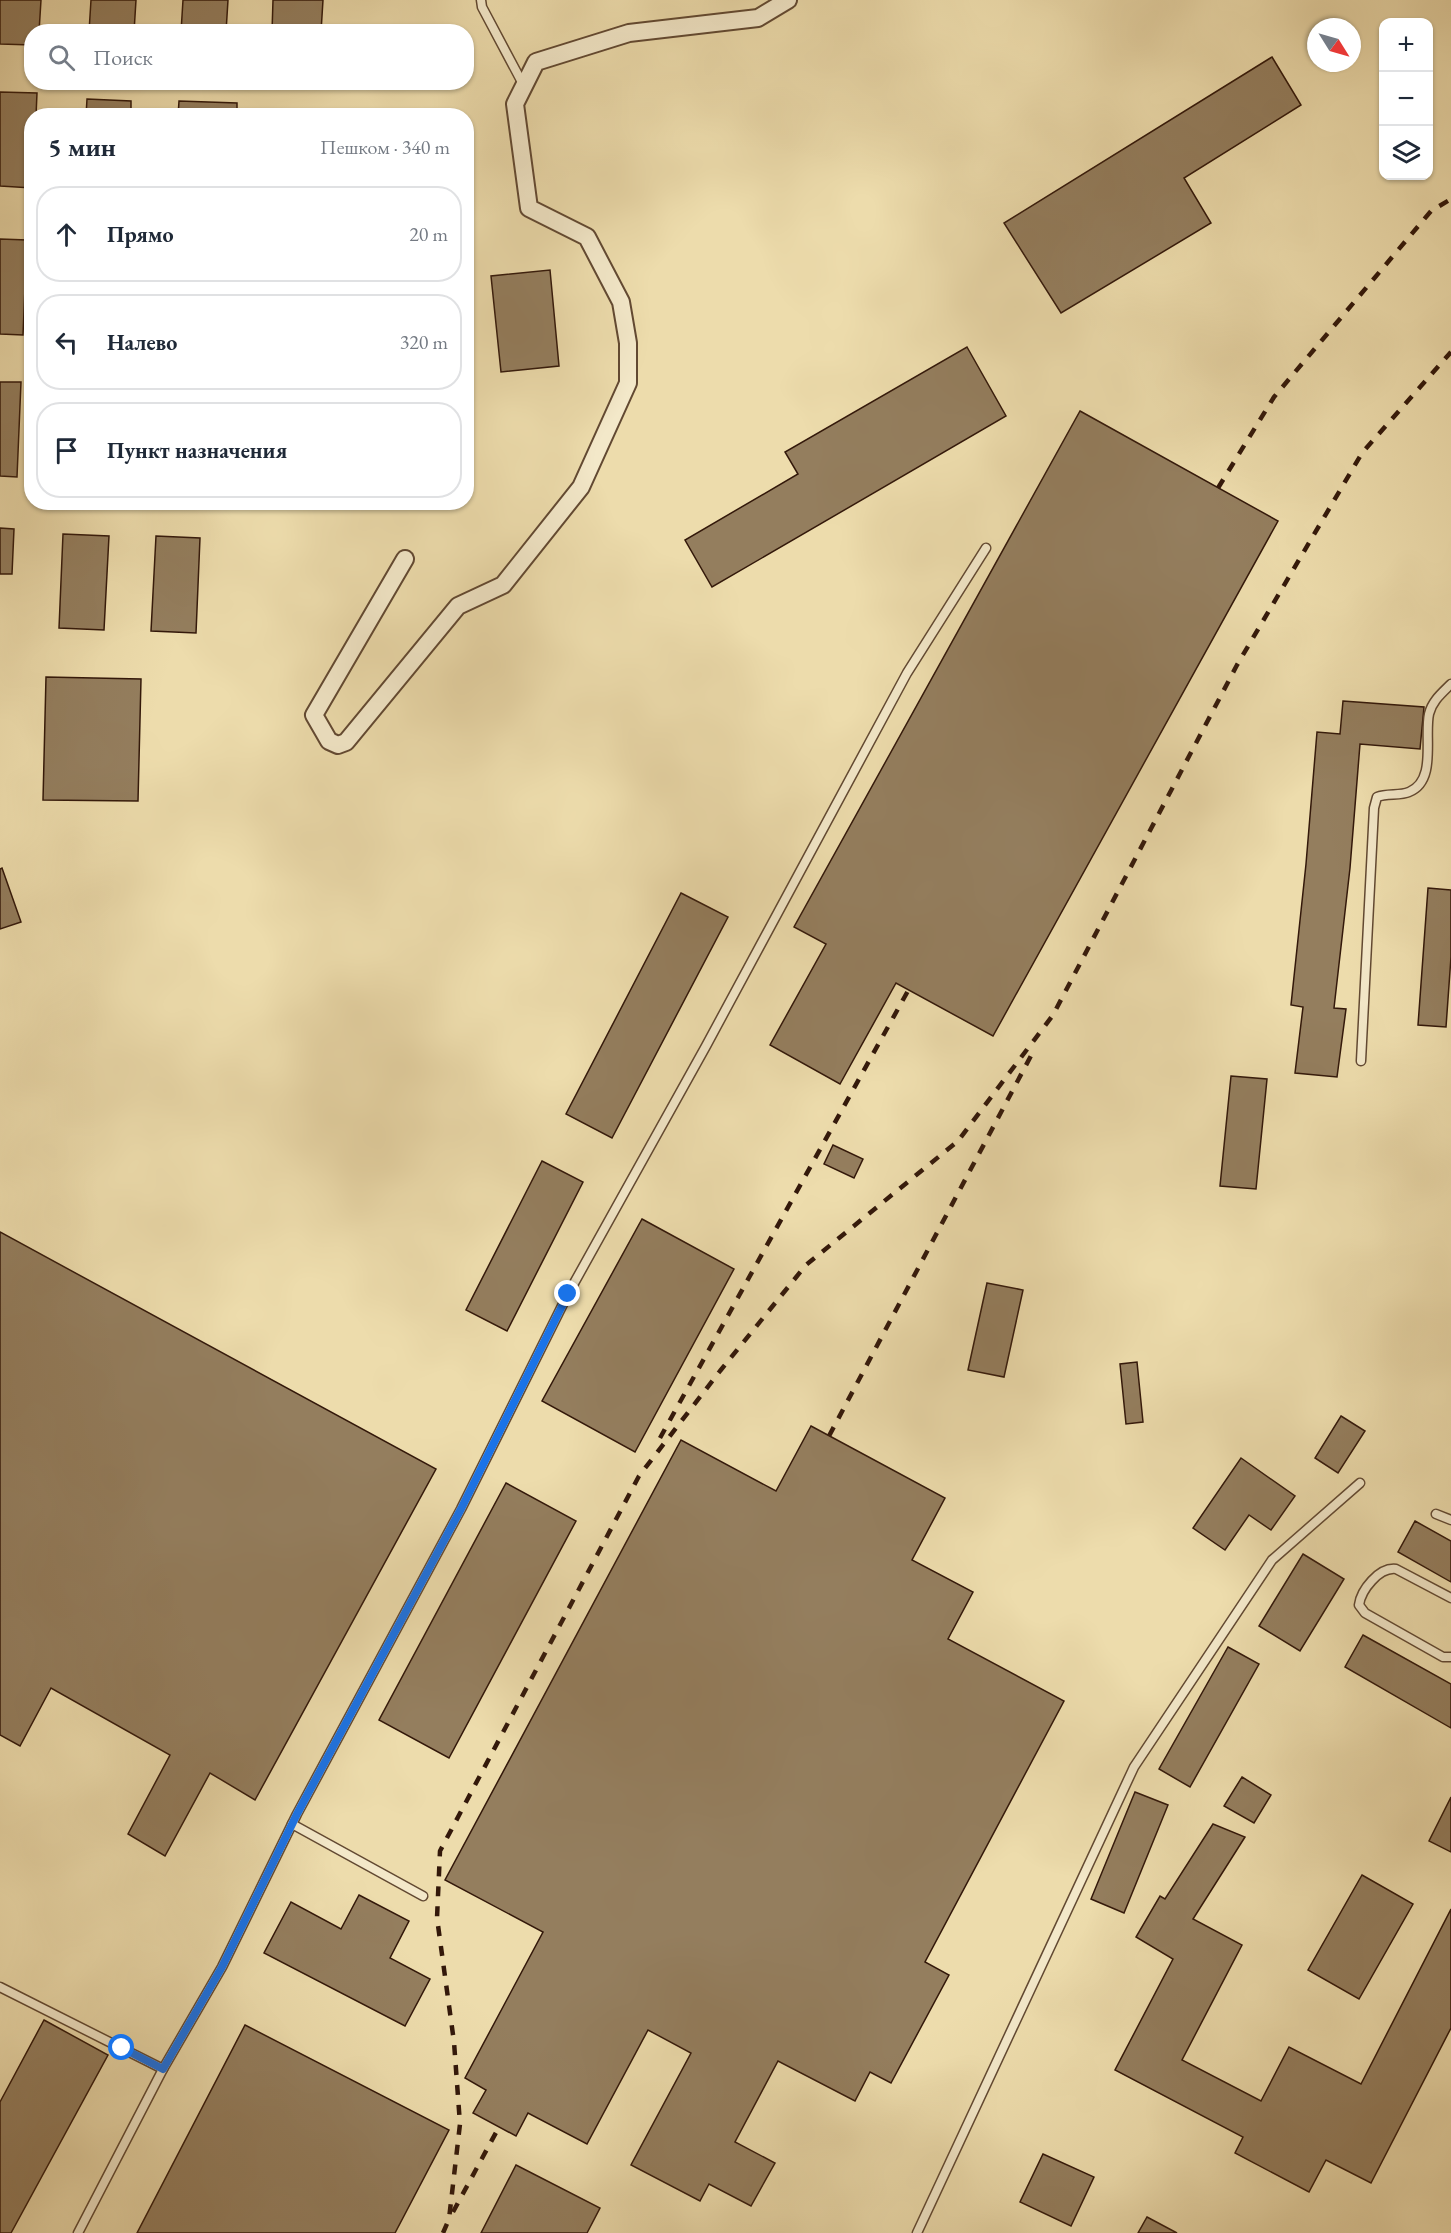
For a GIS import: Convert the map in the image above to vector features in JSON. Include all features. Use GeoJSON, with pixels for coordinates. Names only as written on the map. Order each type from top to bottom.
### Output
{"type":"FeatureCollection","features":[{"type":"Feature","properties":{"kind":"street"},"geometry":{"type":"LineString","coordinates":[[405,559],[314,715],[329,741],[338,745],[346,742],[458,606],[503,585],[581,487],[628,383],[628,343],[621,303],[586,237],[529,208],[515,104],[536,62],[629,33],[758,18],[788,0]]}},
{"type":"Feature","properties":{"kind":"lane"},"geometry":{"type":"LineString","coordinates":[[481,0],[482,7],[524,86]]}},
{"type":"Feature","properties":{"kind":"lane"},"geometry":{"type":"LineString","coordinates":[[78,2233],[163,2069],[222,1967],[292,1824],[461,1509],[568,1294],[706,1046],[908,673],[986,548]]}},
{"type":"Feature","properties":{"kind":"lane"},"geometry":{"type":"LineString","coordinates":[[1361,1061],[1374,808],[1377,796],[1409,792],[1422,782],[1426,770],[1429,713],[1434,701],[1451,684]]}},
{"type":"Feature","properties":{"kind":"lane"},"geometry":{"type":"LineString","coordinates":[[917,2233],[1134,1767],[1272,1560],[1360,1483]]}},
{"type":"Feature","properties":{"kind":"lane"},"geometry":{"type":"LineString","coordinates":[[1436,1514],[1451,1520]]}},
{"type":"Feature","properties":{"kind":"lane"},"geometry":{"type":"LineString","coordinates":[[1451,1598],[1391,1568],[1377,1575],[1359,1603],[1365,1614],[1443,1657],[1451,1657]]}},
{"type":"Feature","properties":{"kind":"lane"},"geometry":{"type":"LineString","coordinates":[[292,1824],[423,1896]]}},
{"type":"Feature","properties":{"kind":"lane"},"geometry":{"type":"LineString","coordinates":[[0,1987],[163,2069]]}},
{"type":"Feature","properties":{"kind":"building"},"geometry":{"type":"Polygon","coordinates":[[[0,0],[41,0],[40,24],[24,24],[24,45],[0,44],[0,0]]]}},
{"type":"Feature","properties":{"kind":"building"},"geometry":{"type":"Polygon","coordinates":[[[91,0],[136,0],[134,24],[90,24],[91,0]]]}},
{"type":"Feature","properties":{"kind":"building"},"geometry":{"type":"Polygon","coordinates":[[[183,0],[228,0],[226,24],[182,24],[183,0]]]}},
{"type":"Feature","properties":{"kind":"building"},"geometry":{"type":"Polygon","coordinates":[[[273,0],[323,0],[322,24],[272,24],[273,0]]]}},
{"type":"Feature","properties":{"kind":"building"},"geometry":{"type":"Polygon","coordinates":[[[1272,57],[1301,105],[1184,178],[1211,223],[1061,313],[1004,223],[1272,57]]]}},
{"type":"Feature","properties":{"kind":"building"},"geometry":{"type":"Polygon","coordinates":[[[0,92],[37,93],[36,108],[24,108],[24,188],[0,186],[0,92]]]}},
{"type":"Feature","properties":{"kind":"building"},"geometry":{"type":"Polygon","coordinates":[[[87,99],[131,101],[131,108],[86,108],[87,99]]]}},
{"type":"Feature","properties":{"kind":"building"},"geometry":{"type":"Polygon","coordinates":[[[179,101],[237,103],[237,108],[179,108],[179,101]]]}},
{"type":"Feature","properties":{"kind":"building"},"geometry":{"type":"Polygon","coordinates":[[[0,239],[24,240],[23,335],[0,334],[0,239]]]}},
{"type":"Feature","properties":{"kind":"building"},"geometry":{"type":"Polygon","coordinates":[[[550,270],[559,366],[501,372],[491,276],[550,270]]]}},
{"type":"Feature","properties":{"kind":"building"},"geometry":{"type":"Polygon","coordinates":[[[967,347],[1006,416],[712,587],[685,540],[798,474],[785,452],[967,347]]]}},
{"type":"Feature","properties":{"kind":"building"},"geometry":{"type":"Polygon","coordinates":[[[0,382],[21,382],[17,477],[0,476],[0,382]]]}},
{"type":"Feature","properties":{"kind":"building"},"geometry":{"type":"Polygon","coordinates":[[[1080,411],[1278,521],[993,1036],[896,983],[840,1084],[770,1045],[826,944],[794,927],[1080,411]]]}},
{"type":"Feature","properties":{"kind":"building"},"geometry":{"type":"Polygon","coordinates":[[[0,528],[14,529],[12,574],[0,574],[0,528]]]}},
{"type":"Feature","properties":{"kind":"building"},"geometry":{"type":"Polygon","coordinates":[[[63,534],[109,536],[104,630],[59,628],[63,534]]]}},
{"type":"Feature","properties":{"kind":"building"},"geometry":{"type":"Polygon","coordinates":[[[156,536],[200,538],[196,633],[151,631],[156,536]]]}},
{"type":"Feature","properties":{"kind":"building"},"geometry":{"type":"Polygon","coordinates":[[[46,677],[141,679],[138,801],[43,800],[46,677]]]}},
{"type":"Feature","properties":{"kind":"building"},"geometry":{"type":"Polygon","coordinates":[[[1343,701],[1424,707],[1420,749],[1360,744],[1350,868],[1334,1008],[1346,1009],[1337,1077],[1295,1073],[1303,1007],[1291,1005],[1317,732],[1340,734],[1343,701]]]}},
{"type":"Feature","properties":{"kind":"building"},"geometry":{"type":"Polygon","coordinates":[[[2,868],[21,922],[0,929],[0,869],[2,868]]]}},
{"type":"Feature","properties":{"kind":"building"},"geometry":{"type":"Polygon","coordinates":[[[1428,888],[1451,890],[1451,957],[1446,1027],[1418,1025],[1428,888]]]}},
{"type":"Feature","properties":{"kind":"building"},"geometry":{"type":"Polygon","coordinates":[[[681,893],[728,917],[612,1138],[566,1114],[681,893]]]}},
{"type":"Feature","properties":{"kind":"building"},"geometry":{"type":"Polygon","coordinates":[[[1231,1076],[1267,1079],[1256,1189],[1220,1186],[1231,1076]]]}},
{"type":"Feature","properties":{"kind":"building"},"geometry":{"type":"Polygon","coordinates":[[[833,1145],[863,1159],[854,1178],[824,1164],[833,1145]]]}},
{"type":"Feature","properties":{"kind":"building"},"geometry":{"type":"Polygon","coordinates":[[[542,1161],[583,1182],[507,1331],[466,1310],[542,1161]]]}},
{"type":"Feature","properties":{"kind":"building"},"geometry":{"type":"Polygon","coordinates":[[[642,1219],[734,1269],[635,1452],[542,1401],[642,1219]]]}},
{"type":"Feature","properties":{"kind":"building"},"geometry":{"type":"Polygon","coordinates":[[[0,1232],[436,1469],[255,1800],[210,1773],[165,1856],[128,1834],[170,1755],[51,1688],[20,1746],[0,1735],[0,1232]]]}},
{"type":"Feature","properties":{"kind":"building"},"geometry":{"type":"Polygon","coordinates":[[[987,1283],[1023,1290],[1004,1377],[968,1370],[987,1283]]]}},
{"type":"Feature","properties":{"kind":"building"},"geometry":{"type":"Polygon","coordinates":[[[1137,1362],[1143,1422],[1126,1424],[1120,1364],[1137,1362]]]}},
{"type":"Feature","properties":{"kind":"building"},"geometry":{"type":"Polygon","coordinates":[[[1341,1416],[1365,1431],[1338,1473],[1315,1458],[1341,1416]]]}},
{"type":"Feature","properties":{"kind":"building"},"geometry":{"type":"Polygon","coordinates":[[[811,1426],[945,1498],[912,1560],[973,1592],[948,1639],[1064,1701],[925,1962],[949,1975],[891,2083],[870,2072],[855,2101],[778,2061],[735,2142],[775,2163],[751,2206],[709,2184],[700,2201],[631,2165],[691,2053],[648,2030],[587,2144],[528,2113],[516,2136],[473,2113],[486,2090],[465,2078],[543,1932],[445,1880],[681,1440],[776,1491],[811,1426]]]}},
{"type":"Feature","properties":{"kind":"building"},"geometry":{"type":"Polygon","coordinates":[[[1241,1458],[1295,1496],[1271,1530],[1249,1515],[1225,1550],[1193,1528],[1241,1458]]]}},
{"type":"Feature","properties":{"kind":"building"},"geometry":{"type":"Polygon","coordinates":[[[506,1483],[576,1521],[449,1758],[379,1720],[506,1483]]]}},
{"type":"Feature","properties":{"kind":"building"},"geometry":{"type":"Polygon","coordinates":[[[1415,1521],[1451,1541],[1451,1582],[1398,1552],[1415,1521]]]}},
{"type":"Feature","properties":{"kind":"building"},"geometry":{"type":"Polygon","coordinates":[[[1303,1554],[1344,1579],[1300,1651],[1259,1626],[1303,1554]]]}},
{"type":"Feature","properties":{"kind":"building"},"geometry":{"type":"Polygon","coordinates":[[[1363,1635],[1451,1684],[1451,1728],[1345,1667],[1363,1635]]]}},
{"type":"Feature","properties":{"kind":"building"},"geometry":{"type":"Polygon","coordinates":[[[1228,1647],[1259,1664],[1190,1787],[1159,1769],[1228,1647]]]}},
{"type":"Feature","properties":{"kind":"building"},"geometry":{"type":"Polygon","coordinates":[[[1242,1777],[1271,1795],[1254,1823],[1224,1806],[1242,1777]]]}},
{"type":"Feature","properties":{"kind":"building"},"geometry":{"type":"Polygon","coordinates":[[[1135,1792],[1168,1805],[1124,1913],[1091,1899],[1135,1792]]]}},
{"type":"Feature","properties":{"kind":"building"},"geometry":{"type":"Polygon","coordinates":[[[1451,1797],[1451,1852],[1429,1841],[1451,1797]]]}},
{"type":"Feature","properties":{"kind":"building"},"geometry":{"type":"Polygon","coordinates":[[[1213,1824],[1245,1837],[1193,1919],[1242,1945],[1182,2060],[1261,2101],[1289,2047],[1361,2084],[1451,1909],[1451,2028],[1371,2183],[1326,2160],[1309,2192],[1235,2153],[1243,2137],[1115,2070],[1173,1959],[1136,1937],[1160,1896],[1165,1899],[1213,1824]]]}},
{"type":"Feature","properties":{"kind":"building"},"geometry":{"type":"Polygon","coordinates":[[[1362,1875],[1413,1904],[1359,1999],[1308,1970],[1362,1875]]]}},
{"type":"Feature","properties":{"kind":"building"},"geometry":{"type":"Polygon","coordinates":[[[359,1895],[409,1921],[390,1958],[430,1979],[405,2026],[264,1953],[291,1902],[341,1929],[359,1895]]]}},
{"type":"Feature","properties":{"kind":"building"},"geometry":{"type":"Polygon","coordinates":[[[44,2020],[108,2055],[11,2233],[0,2233],[0,2102],[44,2020]]]}},
{"type":"Feature","properties":{"kind":"building"},"geometry":{"type":"Polygon","coordinates":[[[245,2025],[449,2130],[395,2233],[137,2233],[245,2025]]]}},
{"type":"Feature","properties":{"kind":"building"},"geometry":{"type":"Polygon","coordinates":[[[1043,2154],[1094,2177],[1071,2226],[1020,2202],[1043,2154]]]}},
{"type":"Feature","properties":{"kind":"building"},"geometry":{"type":"Polygon","coordinates":[[[516,2165],[600,2208],[587,2233],[481,2233],[516,2165]]]}},
{"type":"Feature","properties":{"kind":"building"},"geometry":{"type":"Polygon","coordinates":[[[1147,2217],[1177,2233],[1138,2233],[1147,2217]]]}},
{"type":"Feature","properties":{"kind":"railway"},"geometry":{"type":"LineString","coordinates":[[1218,488],[1274,397],[1431,211],[1451,199]]}},
{"type":"Feature","properties":{"kind":"railway"},"geometry":{"type":"LineString","coordinates":[[443,2233],[449,2219],[460,2124],[454,2042],[437,1918],[440,1851],[639,1476],[806,1265],[958,1141],[1053,1015],[1237,665],[1362,453],[1451,352]]}},
{"type":"Feature","properties":{"kind":"railway"},"geometry":{"type":"LineString","coordinates":[[660,1438],[909,989]]}},
{"type":"Feature","properties":{"kind":"railway"},"geometry":{"type":"LineString","coordinates":[[829,1436],[1033,1052]]}},
{"type":"Feature","properties":{"kind":"railway"},"geometry":{"type":"LineString","coordinates":[[453,2212],[499,2127]]}},
{"type":"Feature","properties":{"kind":"route"},"geometry":{"type":"LineString","coordinates":[[122,2048],[163,2069],[222,1967],[297,1814],[461,1509],[568,1294]]}}]}
